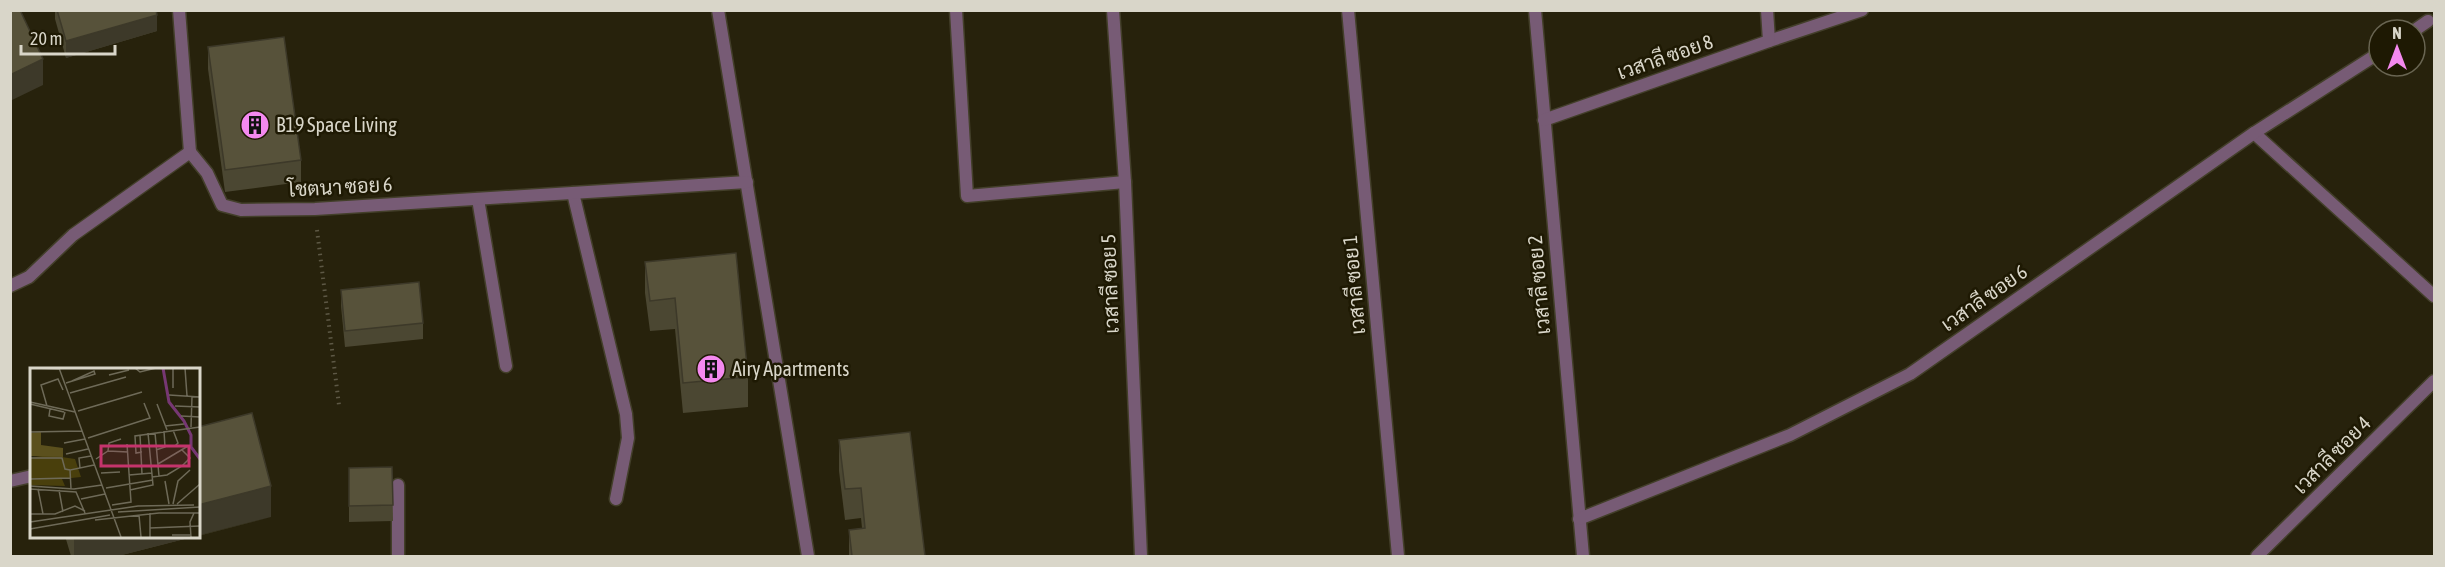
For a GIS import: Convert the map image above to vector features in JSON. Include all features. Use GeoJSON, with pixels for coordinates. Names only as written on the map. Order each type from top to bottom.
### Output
{"type":"FeatureCollection","features":[{"type":"Feature","properties":{"kind":"street"},"geometry":{"type":"LineString","coordinates":[[10,286],[29,277],[73,235],[190,152],[179,10]]}},
{"type":"Feature","properties":{"kind":"street"},"geometry":{"type":"LineString","coordinates":[[718,10],[808,556]]}},
{"type":"Feature","properties":{"kind":"street"},"geometry":{"type":"LineString","coordinates":[[956,10],[967,196],[1125,182]]}},
{"type":"Feature","properties":{"kind":"street","name":"เวสาลี ซอย 5"},"geometry":{"type":"LineString","coordinates":[[1113,10],[1125,182],[1141,556]]}},
{"type":"Feature","properties":{"kind":"street","name":"เวสาลี ซอย 1"},"geometry":{"type":"LineString","coordinates":[[1348,10],[1398,556]]}},
{"type":"Feature","properties":{"kind":"street","name":"เวสาลี ซอย 2"},"geometry":{"type":"LineString","coordinates":[[1534,10],[1583,556]]}},
{"type":"Feature","properties":{"kind":"street"},"geometry":{"type":"LineString","coordinates":[[1767,10],[1769,41]]}},
{"type":"Feature","properties":{"kind":"street","name":"เวสาลี ซอย 8"},"geometry":{"type":"LineString","coordinates":[[1544,120],[1862,10]]}},
{"type":"Feature","properties":{"kind":"street","name":"เวสาลี ซอย 6"},"geometry":{"type":"LineString","coordinates":[[1579,519],[1790,435],[1910,374],[2254,133],[2367,61]]}},
{"type":"Feature","properties":{"kind":"street"},"geometry":{"type":"LineString","coordinates":[[2254,133],[2434,296]]}},
{"type":"Feature","properties":{"kind":"street","name":"โชตนา ซอย 6"},"geometry":{"type":"LineString","coordinates":[[190,152],[207,173],[222,205],[241,210],[315,209],[747,182]]}},
{"type":"Feature","properties":{"kind":"street"},"geometry":{"type":"LineString","coordinates":[[573,193],[626,414],[628,438],[616,499]]}},
{"type":"Feature","properties":{"kind":"street"},"geometry":{"type":"LineString","coordinates":[[478,198],[506,366]]}},
{"type":"Feature","properties":{"kind":"street","name":"เวสาลี ซอย 4"},"geometry":{"type":"LineString","coordinates":[[2258,556],[2434,381]]}},
{"type":"Feature","properties":{"kind":"street"},"geometry":{"type":"LineString","coordinates":[[10,481],[30,476]]}},
{"type":"Feature","properties":{"kind":"street"},"geometry":{"type":"LineString","coordinates":[[398,484],[398,556]]}},
{"type":"Feature","properties":{"kind":"path"},"geometry":{"type":"LineString","coordinates":[[315,209],[339,405]]}},
{"type":"Feature","properties":{"kind":"building"},"geometry":{"type":"Polygon","coordinates":[[[10,10],[20,10],[43,59],[10,75],[10,10]]]}},
{"type":"Feature","properties":{"kind":"building"},"geometry":{"type":"Polygon","coordinates":[[[57,10],[156,10],[157,15],[66,41],[57,10]]]}},
{"type":"Feature","properties":{"kind":"building","name":"B19 Space Living"},"geometry":{"type":"Polygon","coordinates":[[[284,37],[301,160],[225,170],[208,47],[284,37]]]}},
{"type":"Feature","properties":{"kind":"building","name":"Airy Apartments"},"geometry":{"type":"Polygon","coordinates":[[[736,253],[748,377],[683,383],[675,298],[650,301],[645,262],[736,253]]]}},
{"type":"Feature","properties":{"kind":"building"},"geometry":{"type":"Polygon","coordinates":[[[419,282],[423,323],[345,331],[341,290],[419,282]]]}},
{"type":"Feature","properties":{"kind":"building"},"geometry":{"type":"Polygon","coordinates":[[[252,413],[271,486],[200,504],[200,426],[252,413]]]}},
{"type":"Feature","properties":{"kind":"building"},"geometry":{"type":"Polygon","coordinates":[[[910,432],[925,556],[852,556],[849,530],[865,528],[861,488],[845,489],[839,440],[910,432]]]}},
{"type":"Feature","properties":{"kind":"building"},"geometry":{"type":"Polygon","coordinates":[[[392,467],[393,505],[349,506],[349,468],[392,467]]]}},
{"type":"Feature","properties":{"kind":"place","name":"B19 Space Living"},"geometry":{"type":"Point","coordinates":[255,125]}},
{"type":"Feature","properties":{"kind":"place","name":"Airy Apartments"},"geometry":{"type":"Point","coordinates":[711,369]}}]}
